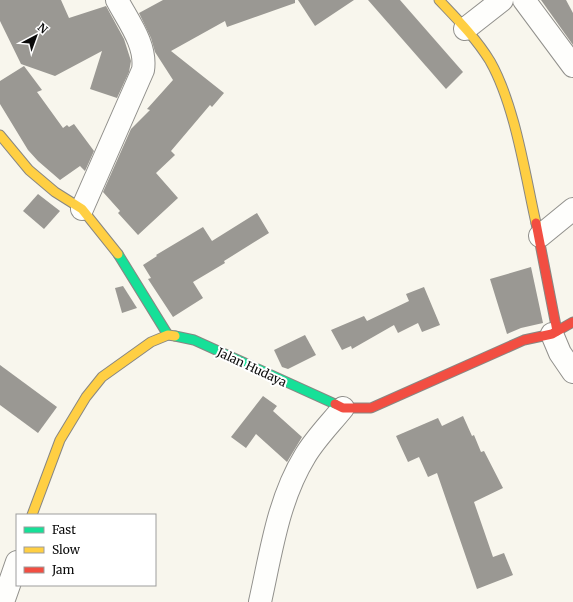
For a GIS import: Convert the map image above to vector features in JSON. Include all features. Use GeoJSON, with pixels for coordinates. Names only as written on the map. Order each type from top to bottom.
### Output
{"type":"FeatureCollection","features":[{"type":"Feature","properties":{"kind":"street"},"geometry":{"type":"LineString","coordinates":[[82,209],[144,70],[145,62],[140,44],[117,0]]}},
{"type":"Feature","properties":{"kind":"street"},"geometry":{"type":"LineString","coordinates":[[439,0],[481,47],[495,70],[502,87],[512,116],[540,236],[555,332],[560,352],[573,372]]}},
{"type":"Feature","properties":{"kind":"street"},"geometry":{"type":"LineString","coordinates":[[465,29],[502,0]]}},
{"type":"Feature","properties":{"kind":"street"},"geometry":{"type":"LineString","coordinates":[[524,0],[573,66]]}},
{"type":"Feature","properties":{"kind":"street"},"geometry":{"type":"LineString","coordinates":[[0,135],[29,170],[55,192],[82,209],[118,254],[168,335],[151,342],[107,373],[86,397],[60,440],[32,514]]}},
{"type":"Feature","properties":{"kind":"street"},"geometry":{"type":"LineString","coordinates":[[540,236],[573,209]]}},
{"type":"Feature","properties":{"kind":"street","name":"Jalan Hudaya"},"geometry":{"type":"LineString","coordinates":[[168,335],[194,340],[343,408],[371,408],[524,340],[555,332],[573,322]]}},
{"type":"Feature","properties":{"kind":"street"},"geometry":{"type":"LineString","coordinates":[[260,602],[284,502],[297,470],[310,449],[343,408]]}},
{"type":"Feature","properties":{"kind":"street"},"geometry":{"type":"LineString","coordinates":[[3,602],[16,565]]}},
{"type":"Feature","properties":{"kind":"building"},"geometry":{"type":"Polygon","coordinates":[[[0,0],[61,0],[69,18],[106,6],[124,39],[131,61],[129,72],[117,98],[90,89],[102,51],[55,76],[21,64],[0,21],[0,0]]]}},
{"type":"Feature","properties":{"kind":"building"},"geometry":{"type":"Polygon","coordinates":[[[163,0],[295,0],[295,3],[227,27],[225,21],[171,51],[224,93],[212,107],[210,105],[171,151],[175,155],[156,173],[178,198],[138,235],[118,213],[120,211],[103,192],[131,129],[150,110],[147,109],[173,80],[155,52],[151,38],[139,13],[163,0]]]}},
{"type":"Feature","properties":{"kind":"building"},"geometry":{"type":"Polygon","coordinates":[[[298,0],[354,0],[315,26],[298,0]]]}},
{"type":"Feature","properties":{"kind":"building"},"geometry":{"type":"Polygon","coordinates":[[[368,0],[400,0],[463,72],[446,89],[368,0]]]}},
{"type":"Feature","properties":{"kind":"building"},"geometry":{"type":"Polygon","coordinates":[[[541,0],[566,0],[573,13],[573,45],[541,0]]]}},
{"type":"Feature","properties":{"kind":"building"},"geometry":{"type":"Polygon","coordinates":[[[24,66],[42,90],[37,92],[63,128],[67,125],[69,127],[74,124],[94,151],[85,171],[80,166],[60,180],[28,150],[0,104],[0,81],[24,66]]]}},
{"type":"Feature","properties":{"kind":"building"},"geometry":{"type":"Polygon","coordinates":[[[38,194],[60,211],[44,229],[23,211],[38,194]]]}},
{"type":"Feature","properties":{"kind":"building"},"geometry":{"type":"Polygon","coordinates":[[[257,213],[269,233],[224,261],[225,263],[193,282],[203,298],[173,317],[148,279],[151,278],[143,265],[157,256],[156,255],[203,227],[212,241],[257,213]]]}},
{"type":"Feature","properties":{"kind":"building"},"geometry":{"type":"Polygon","coordinates":[[[531,267],[543,323],[521,328],[507,334],[490,279],[531,267]]]}},
{"type":"Feature","properties":{"kind":"building"},"geometry":{"type":"Polygon","coordinates":[[[123,286],[137,308],[122,313],[115,288],[123,286]]]}},
{"type":"Feature","properties":{"kind":"building"},"geometry":{"type":"Polygon","coordinates":[[[424,287],[440,325],[422,332],[418,323],[398,333],[394,325],[352,349],[351,346],[342,350],[331,330],[364,316],[367,321],[409,301],[406,294],[424,287]]]}},
{"type":"Feature","properties":{"kind":"building"},"geometry":{"type":"Polygon","coordinates":[[[305,335],[316,355],[288,369],[282,367],[274,350],[305,335]]]}},
{"type":"Feature","properties":{"kind":"building"},"geometry":{"type":"Polygon","coordinates":[[[0,365],[57,407],[38,433],[0,405],[0,365]]]}},
{"type":"Feature","properties":{"kind":"building"},"geometry":{"type":"Polygon","coordinates":[[[263,396],[277,406],[273,411],[302,437],[287,462],[256,434],[246,448],[231,437],[263,396]]]}},
{"type":"Feature","properties":{"kind":"building"},"geometry":{"type":"Polygon","coordinates":[[[463,416],[472,436],[474,435],[481,452],[484,451],[503,488],[474,502],[493,557],[504,553],[513,575],[477,589],[437,473],[428,477],[419,457],[408,462],[396,436],[438,418],[442,426],[463,416]]]}},
{"type":"Feature","properties":{"kind":"traffic: fast"},"geometry":{"type":"LineString","coordinates":[[118,254],[168,335]]}},
{"type":"Feature","properties":{"kind":"traffic: fast"},"geometry":{"type":"LineString","coordinates":[[175,336],[194,340],[335,404]]}},
{"type":"Feature","properties":{"kind":"traffic: slow"},"geometry":{"type":"LineString","coordinates":[[439,0],[479,44],[499,79],[513,119],[536,223]]}},
{"type":"Feature","properties":{"kind":"traffic: slow"},"geometry":{"type":"LineString","coordinates":[[0,135],[29,170],[55,192],[82,209],[118,254]]}},
{"type":"Feature","properties":{"kind":"traffic: slow"},"geometry":{"type":"LineString","coordinates":[[32,514],[60,440],[86,397],[102,377],[151,342],[168,335],[175,336]]}},
{"type":"Feature","properties":{"kind":"traffic: jam"},"geometry":{"type":"LineString","coordinates":[[536,223],[557,331]]}},
{"type":"Feature","properties":{"kind":"traffic: jam"},"geometry":{"type":"LineString","coordinates":[[335,404],[343,408],[371,408],[524,340],[552,334],[573,322]]}}]}
